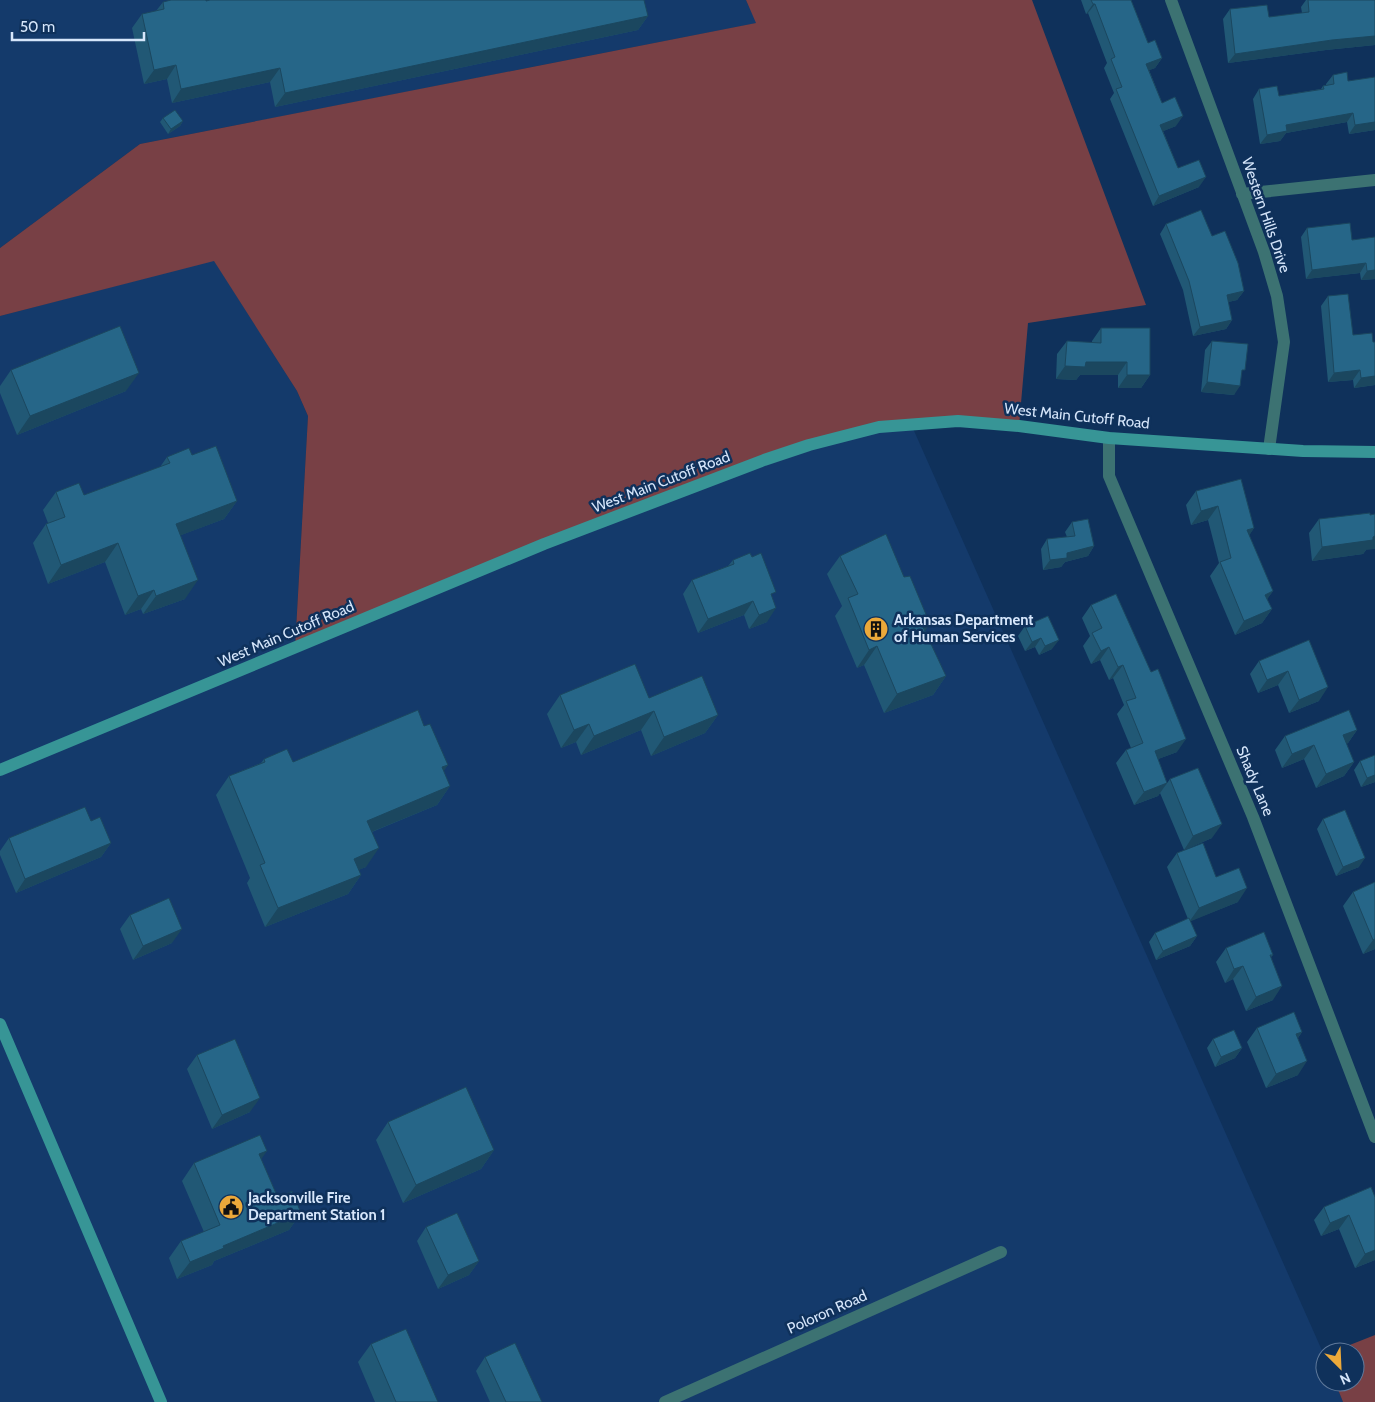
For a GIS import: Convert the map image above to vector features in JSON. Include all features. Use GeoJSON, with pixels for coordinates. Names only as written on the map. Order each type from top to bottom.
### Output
{"type":"FeatureCollection","features":[{"type":"Feature","properties":{"kind":"main road","name":"West Main Cutoff Road"},"geometry":{"type":"LineString","coordinates":[[0,770],[544,544],[764,460],[809,445],[879,427],[958,421],[1019,426],[1109,438],[1269,449],[1375,452]]}},
{"type":"Feature","properties":{"kind":"main road"},"geometry":{"type":"LineString","coordinates":[[0,1024],[160,1402]]}},
{"type":"Feature","properties":{"kind":"street","name":"Western Hills Drive"},"geometry":{"type":"LineString","coordinates":[[1171,0],[1277,296],[1284,342],[1269,449]]}},
{"type":"Feature","properties":{"kind":"street"},"geometry":{"type":"LineString","coordinates":[[1242,194],[1375,180]]}},
{"type":"Feature","properties":{"kind":"street","name":"Shady Lane"},"geometry":{"type":"LineString","coordinates":[[1109,438],[1109,476],[1253,816],[1375,1137]]}},
{"type":"Feature","properties":{"kind":"street","name":"Poloron Road"},"geometry":{"type":"LineString","coordinates":[[665,1402],[1001,1252]]}},
{"type":"Feature","properties":{"kind":"shaded area"},"geometry":{"type":"Polygon","coordinates":[[[0,0],[746,0],[757,23],[140,144],[0,248],[0,0]]]}},
{"type":"Feature","properties":{"kind":"shaded area"},"geometry":{"type":"Polygon","coordinates":[[[746,0],[1032,0],[1146,305],[1028,323],[1019,426],[933,422],[809,445],[295,648],[308,416],[297,391],[214,261],[0,316],[0,248],[140,144],[756,23],[746,0]]]}},
{"type":"Feature","properties":{"kind":"shaded area"},"geometry":{"type":"Polygon","coordinates":[[[214,260],[297,391],[308,416],[295,647],[764,460],[911,424],[1318,1342],[1315,1342],[1315,1392],[1339,1392],[1343,1402],[0,1402],[0,316],[214,260]]]}},
{"type":"Feature","properties":{"kind":"shaded area"},"geometry":{"type":"Polygon","coordinates":[[[1375,1335],[1375,1402],[1343,1402],[1339,1392],[1365,1392],[1365,1342],[1357,1342],[1375,1335]]]}},
{"type":"Feature","properties":{"kind":"building"},"geometry":{"type":"Polygon","coordinates":[[[171,0],[644,0],[648,16],[285,93],[280,68],[181,89],[176,65],[154,70],[142,14],[164,9],[163,2],[171,0]]]}},
{"type":"Feature","properties":{"kind":"building"},"geometry":{"type":"Polygon","coordinates":[[[1091,0],[1131,0],[1148,43],[1155,40],[1162,58],[1146,64],[1162,103],[1175,97],[1183,116],[1160,125],[1178,168],[1199,160],[1206,177],[1159,196],[1116,89],[1122,87],[1111,59],[1115,57],[1095,4],[1091,0]]]}},
{"type":"Feature","properties":{"kind":"building"},"geometry":{"type":"Polygon","coordinates":[[[1308,0],[1375,0],[1375,36],[1332,40],[1235,54],[1230,9],[1267,5],[1269,17],[1309,12],[1308,0]]]}},
{"type":"Feature","properties":{"kind":"building"},"geometry":{"type":"Polygon","coordinates":[[[1347,72],[1348,81],[1375,77],[1375,122],[1355,125],[1353,113],[1286,125],[1287,131],[1267,135],[1259,89],[1277,86],[1279,96],[1324,89],[1323,86],[1334,84],[1333,75],[1347,72]]]}},
{"type":"Feature","properties":{"kind":"building"},"geometry":{"type":"Polygon","coordinates":[[[175,110],[183,121],[171,129],[163,118],[175,110]]]}},
{"type":"Feature","properties":{"kind":"building"},"geometry":{"type":"Polygon","coordinates":[[[1201,210],[1212,236],[1225,231],[1238,263],[1244,291],[1227,295],[1232,320],[1200,327],[1189,281],[1166,224],[1201,210]]]}},
{"type":"Feature","properties":{"kind":"building"},"geometry":{"type":"Polygon","coordinates":[[[1350,223],[1352,240],[1375,237],[1375,270],[1367,271],[1366,263],[1312,270],[1307,228],[1350,223]]]}},
{"type":"Feature","properties":{"kind":"building"},"geometry":{"type":"Polygon","coordinates":[[[1348,294],[1353,335],[1372,333],[1373,342],[1375,342],[1375,376],[1361,378],[1360,370],[1334,373],[1328,296],[1348,294]]]}},
{"type":"Feature","properties":{"kind":"building"},"geometry":{"type":"Polygon","coordinates":[[[120,326],[139,373],[30,416],[11,370],[120,326]]]}},
{"type":"Feature","properties":{"kind":"building"},"geometry":{"type":"Polygon","coordinates":[[[1101,328],[1150,328],[1150,375],[1127,375],[1127,362],[1086,362],[1085,367],[1065,366],[1067,341],[1101,343],[1101,328]]]}},
{"type":"Feature","properties":{"kind":"building"},"geometry":{"type":"Polygon","coordinates":[[[1212,341],[1248,344],[1245,370],[1242,370],[1240,386],[1207,382],[1212,341]]]}},
{"type":"Feature","properties":{"kind":"building"},"geometry":{"type":"Polygon","coordinates":[[[216,446],[237,501],[176,524],[198,580],[156,596],[154,590],[138,596],[118,543],[61,565],[46,524],[65,517],[56,492],[79,483],[84,495],[170,463],[167,457],[189,448],[192,455],[216,446]]]}},
{"type":"Feature","properties":{"kind":"building"},"geometry":{"type":"Polygon","coordinates":[[[1241,479],[1254,528],[1247,530],[1273,591],[1265,595],[1272,609],[1244,621],[1220,562],[1231,558],[1218,506],[1201,511],[1196,491],[1241,479]]]}},
{"type":"Feature","properties":{"kind":"building"},"geometry":{"type":"Polygon","coordinates":[[[1370,513],[1370,515],[1375,514],[1375,536],[1373,540],[1322,547],[1319,519],[1370,513]]]}},
{"type":"Feature","properties":{"kind":"building"},"geometry":{"type":"Polygon","coordinates":[[[1088,519],[1094,546],[1067,553],[1067,558],[1050,560],[1047,539],[1075,536],[1072,522],[1088,519]]]}},
{"type":"Feature","properties":{"kind":"building","name":"Arkansas Department of Human Services"},"geometry":{"type":"Polygon","coordinates":[[[886,534],[904,577],[910,576],[930,624],[923,627],[946,676],[897,694],[877,646],[869,650],[848,598],[858,594],[840,556],[886,534]]]}},
{"type":"Feature","properties":{"kind":"building"},"geometry":{"type":"Polygon","coordinates":[[[750,553],[752,557],[761,553],[776,592],[771,594],[776,608],[759,615],[753,601],[708,619],[692,580],[734,564],[733,560],[750,553]]]}},
{"type":"Feature","properties":{"kind":"building"},"geometry":{"type":"Polygon","coordinates":[[[1116,594],[1151,672],[1158,669],[1186,739],[1155,751],[1167,783],[1144,792],[1126,750],[1143,743],[1126,701],[1136,698],[1123,665],[1118,667],[1109,647],[1101,651],[1092,633],[1102,628],[1091,605],[1116,594]]]}},
{"type":"Feature","properties":{"kind":"building"},"geometry":{"type":"Polygon","coordinates":[[[1048,616],[1059,640],[1045,646],[1041,638],[1032,642],[1025,626],[1048,616]]]}},
{"type":"Feature","properties":{"kind":"building"},"geometry":{"type":"Polygon","coordinates":[[[1309,640],[1328,687],[1299,700],[1288,671],[1267,680],[1259,661],[1309,640]]]}},
{"type":"Feature","properties":{"kind":"building"},"geometry":{"type":"Polygon","coordinates":[[[635,664],[649,698],[702,676],[718,715],[664,737],[654,711],[594,736],[589,724],[574,730],[560,695],[635,664]]]}},
{"type":"Feature","properties":{"kind":"building"},"geometry":{"type":"Polygon","coordinates":[[[418,710],[424,726],[430,724],[448,765],[442,767],[450,786],[367,821],[379,848],[354,859],[361,875],[278,908],[260,865],[265,863],[229,776],[265,762],[264,759],[287,749],[293,762],[418,710]]]}},
{"type":"Feature","properties":{"kind":"building"},"geometry":{"type":"Polygon","coordinates":[[[1349,710],[1357,730],[1343,735],[1354,762],[1326,774],[1314,745],[1292,754],[1285,736],[1349,710]]]}},
{"type":"Feature","properties":{"kind":"building"},"geometry":{"type":"Polygon","coordinates":[[[1375,755],[1375,775],[1367,778],[1360,761],[1375,755]]]}},
{"type":"Feature","properties":{"kind":"building"},"geometry":{"type":"Polygon","coordinates":[[[1198,768],[1222,824],[1193,836],[1170,779],[1198,768]]]}},
{"type":"Feature","properties":{"kind":"building"},"geometry":{"type":"Polygon","coordinates":[[[85,807],[91,821],[100,817],[111,843],[25,879],[9,838],[85,807]]]}},
{"type":"Feature","properties":{"kind":"building"},"geometry":{"type":"Polygon","coordinates":[[[1345,810],[1365,858],[1343,867],[1323,819],[1345,810]]]}},
{"type":"Feature","properties":{"kind":"building"},"geometry":{"type":"Polygon","coordinates":[[[1203,843],[1216,877],[1239,868],[1247,888],[1199,908],[1177,853],[1203,843]]]}},
{"type":"Feature","properties":{"kind":"building"},"geometry":{"type":"Polygon","coordinates":[[[1375,882],[1375,939],[1373,940],[1353,892],[1375,882]]]}},
{"type":"Feature","properties":{"kind":"building"},"geometry":{"type":"Polygon","coordinates":[[[169,898],[182,929],[143,946],[130,915],[169,898]]]}},
{"type":"Feature","properties":{"kind":"building"},"geometry":{"type":"Polygon","coordinates":[[[1189,918],[1197,936],[1163,951],[1155,933],[1189,918]]]}},
{"type":"Feature","properties":{"kind":"building"},"geometry":{"type":"Polygon","coordinates":[[[1264,932],[1273,955],[1270,955],[1282,986],[1256,997],[1243,966],[1234,969],[1226,948],[1264,932]]]}},
{"type":"Feature","properties":{"kind":"building"},"geometry":{"type":"Polygon","coordinates":[[[1294,1012],[1302,1032],[1296,1034],[1307,1061],[1276,1074],[1257,1028],[1294,1012]]]}},
{"type":"Feature","properties":{"kind":"building"},"geometry":{"type":"Polygon","coordinates":[[[1234,1030],[1242,1048],[1221,1057],[1213,1039],[1234,1030]]]}},
{"type":"Feature","properties":{"kind":"building"},"geometry":{"type":"Polygon","coordinates":[[[235,1039],[260,1098],[222,1115],[197,1055],[235,1039]]]}},
{"type":"Feature","properties":{"kind":"building"},"geometry":{"type":"Polygon","coordinates":[[[466,1087],[494,1150],[416,1185],[388,1122],[466,1087]]]}},
{"type":"Feature","properties":{"kind":"building"},"geometry":{"type":"Polygon","coordinates":[[[260,1135],[267,1151],[259,1154],[278,1198],[292,1191],[301,1213],[190,1262],[181,1241],[220,1225],[194,1163],[260,1135]]]}},
{"type":"Feature","properties":{"kind":"building"},"geometry":{"type":"Polygon","coordinates":[[[1371,1187],[1375,1197],[1375,1250],[1365,1254],[1349,1215],[1330,1223],[1324,1207],[1371,1187]]]}},
{"type":"Feature","properties":{"kind":"building"},"geometry":{"type":"Polygon","coordinates":[[[457,1213],[479,1261],[448,1275],[426,1227],[457,1213]]]}},
{"type":"Feature","properties":{"kind":"building"},"geometry":{"type":"Polygon","coordinates":[[[406,1329],[438,1402],[396,1402],[371,1344],[406,1329]]]}},
{"type":"Feature","properties":{"kind":"building"},"geometry":{"type":"Polygon","coordinates":[[[515,1343],[542,1402],[506,1402],[485,1357],[515,1343]]]}},
{"type":"Feature","properties":{"kind":"place","name":"Arkansas Department of Human Services"},"geometry":{"type":"Point","coordinates":[876,629]}},
{"type":"Feature","properties":{"kind":"place","name":"Jacksonville Fire Department Station 1"},"geometry":{"type":"Point","coordinates":[231,1207]}}]}
